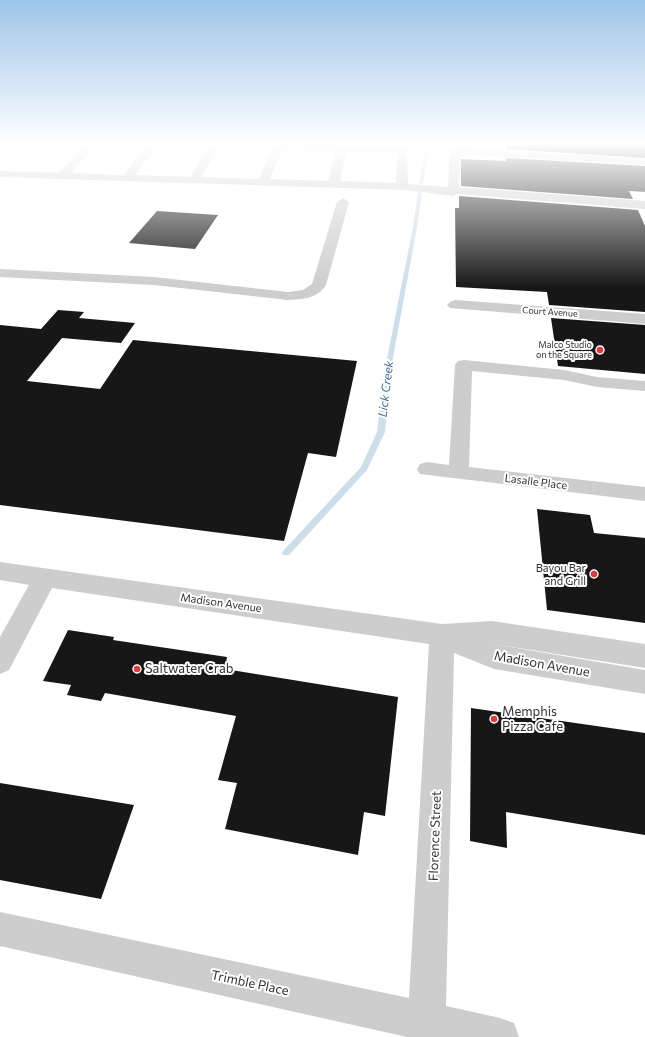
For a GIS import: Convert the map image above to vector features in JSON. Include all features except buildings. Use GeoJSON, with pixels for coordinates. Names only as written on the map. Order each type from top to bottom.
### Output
{"type":"FeatureCollection","features":[{"type":"Feature","properties":{"kind":"street"},"geometry":{"type":"LineString","coordinates":[[447,191],[645,205]]}},
{"type":"Feature","properties":{"kind":"street"},"geometry":{"type":"LineString","coordinates":[[0,274],[154,281],[288,296],[306,295],[316,290],[319,285],[343,202]]}},
{"type":"Feature","properties":{"kind":"street","name":"Court Avenue"},"geometry":{"type":"LineString","coordinates":[[455,305],[645,319]]}},
{"type":"Feature","properties":{"kind":"street"},"geometry":{"type":"LineString","coordinates":[[459,473],[464,365],[564,374],[597,382],[645,386]]}},
{"type":"Feature","properties":{"kind":"street","name":"Lasalle Place"},"geometry":{"type":"LineString","coordinates":[[427,469],[645,494]]}},
{"type":"Feature","properties":{"kind":"street","name":"Madison Avenue"},"geometry":{"type":"LineString","coordinates":[[0,571],[442,635],[492,632],[645,656]]}},
{"type":"Feature","properties":{"kind":"street"},"geometry":{"type":"LineString","coordinates":[[0,662],[46,577]]}},
{"type":"Feature","properties":{"kind":"street","name":"Madison Avenue"},"geometry":{"type":"LineString","coordinates":[[442,635],[475,652],[494,657],[645,682]]}},
{"type":"Feature","properties":{"kind":"street","name":"Florence Street"},"geometry":{"type":"LineString","coordinates":[[427,1029],[442,635]]}},
{"type":"Feature","properties":{"kind":"street","name":"Trimble Place"},"geometry":{"type":"LineString","coordinates":[[0,929],[427,1029],[500,1037]]}},
{"type":"Feature","properties":{"kind":"waterway","name":"Lick Creek"},"geometry":{"type":"LineString","coordinates":[[286,553],[364,468],[381,432],[387,374],[420,193]]}},
{"type":"Feature","properties":{"kind":"place","name":"Malco Studio on the Square"},"geometry":{"type":"Point","coordinates":[600,350]}},
{"type":"Feature","properties":{"kind":"place","name":"Bayou Bar and Grill"},"geometry":{"type":"Point","coordinates":[594,574]}},
{"type":"Feature","properties":{"kind":"place","name":"Saltwater Crab"},"geometry":{"type":"Point","coordinates":[137,669]}},
{"type":"Feature","properties":{"kind":"place","name":"Memphis Pizza Cafe"},"geometry":{"type":"Point","coordinates":[494,719]}}]}
